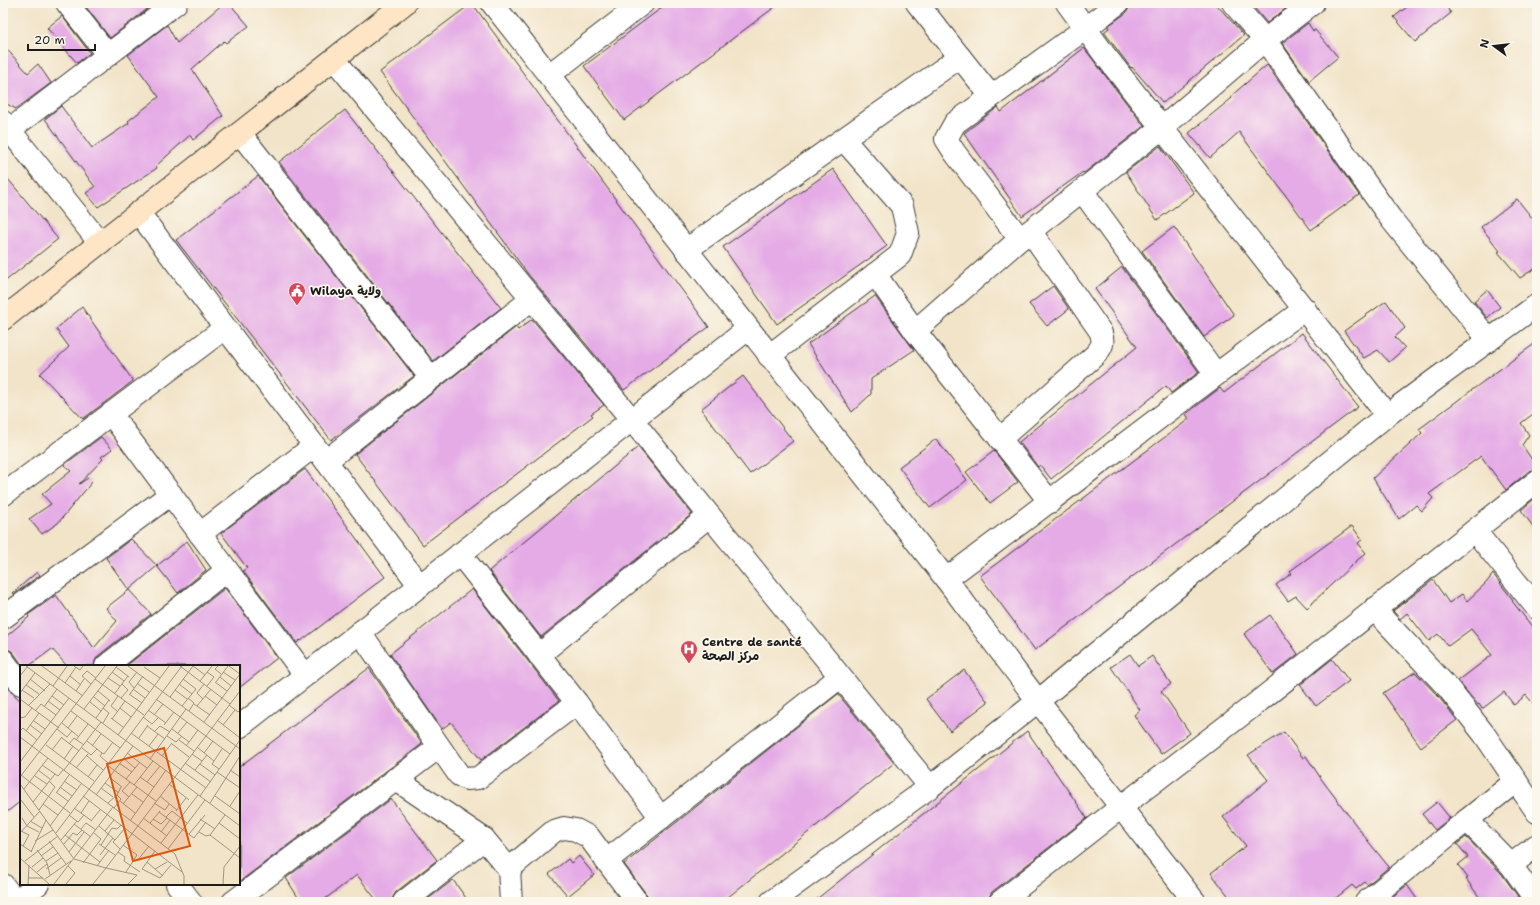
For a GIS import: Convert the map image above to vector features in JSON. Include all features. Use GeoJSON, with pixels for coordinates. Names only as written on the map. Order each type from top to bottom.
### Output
{"type":"FeatureCollection","features":[{"type":"Feature","properties":{"kind":"street"},"geometry":{"type":"LineString","coordinates":[[67,3],[108,55]]}},
{"type":"Feature","properties":{"kind":"street"},"geometry":{"type":"LineString","coordinates":[[100,243],[5,129],[108,55],[176,3]]}},
{"type":"Feature","properties":{"kind":"street"},"geometry":{"type":"LineString","coordinates":[[3,320],[405,3]]}},
{"type":"Feature","properties":{"kind":"street"},"geometry":{"type":"LineString","coordinates":[[492,3],[946,579],[1038,701],[1195,902]]}},
{"type":"Feature","properties":{"kind":"street"},"geometry":{"type":"LineString","coordinates":[[549,76],[643,3]]}},
{"type":"Feature","properties":{"kind":"street"},"geometry":{"type":"LineString","coordinates":[[917,3],[991,96]]}},
{"type":"Feature","properties":{"kind":"street"},"geometry":{"type":"LineString","coordinates":[[1067,3],[1104,54],[1387,414]]}},
{"type":"Feature","properties":{"kind":"street"},"geometry":{"type":"LineString","coordinates":[[1000,439],[1094,356],[1101,348],[1103,342],[1100,331],[1026,235],[954,153],[946,139],[955,123],[1118,3]]}},
{"type":"Feature","properties":{"kind":"street"},"geometry":{"type":"LineString","coordinates":[[1233,3],[1264,40],[1392,219],[1489,340]]}},
{"type":"Feature","properties":{"kind":"street"},"geometry":{"type":"LineString","coordinates":[[915,331],[1026,235],[1083,192],[1162,128],[1264,40],[1314,3]]}},
{"type":"Feature","properties":{"kind":"street"},"geometry":{"type":"LineString","coordinates":[[686,250],[960,57]]}},
{"type":"Feature","properties":{"kind":"street"},"geometry":{"type":"LineString","coordinates":[[334,59],[632,420],[930,787]]}},
{"type":"Feature","properties":{"kind":"street"},"geometry":{"type":"LineString","coordinates":[[240,133],[432,378]]}},
{"type":"Feature","properties":{"kind":"street"},"geometry":{"type":"LineString","coordinates":[[769,356],[900,255],[908,233],[902,206],[844,140]]}},
{"type":"Feature","properties":{"kind":"street"},"geometry":{"type":"LineString","coordinates":[[1083,192],[1216,374]]}},
{"type":"Feature","properties":{"kind":"street"},"geometry":{"type":"LineString","coordinates":[[139,213],[420,586]]}},
{"type":"Feature","properties":{"kind":"street"},"geometry":{"type":"LineString","coordinates":[[875,274],[915,331],[1050,502]]}},
{"type":"Feature","properties":{"kind":"street"},"geometry":{"type":"LineString","coordinates":[[200,534],[432,378],[532,300]]}},
{"type":"Feature","properties":{"kind":"street"},"geometry":{"type":"LineString","coordinates":[[771,902],[930,787],[1038,701],[1387,414],[1537,305]]}},
{"type":"Feature","properties":{"kind":"street"},"geometry":{"type":"LineString","coordinates":[[946,579],[1050,502],[1216,374],[1305,309]]}},
{"type":"Feature","properties":{"kind":"street"},"geometry":{"type":"LineString","coordinates":[[3,495],[225,328]]}},
{"type":"Feature","properties":{"kind":"street"},"geometry":{"type":"LineString","coordinates":[[240,726],[748,329]]}},
{"type":"Feature","properties":{"kind":"street"},"geometry":{"type":"LineString","coordinates":[[111,414],[305,675]]}},
{"type":"Feature","properties":{"kind":"street"},"geometry":{"type":"LineString","coordinates":[[1000,902],[1022,895],[1121,807],[1249,709],[1537,481]]}},
{"type":"Feature","properties":{"kind":"street"},"geometry":{"type":"LineString","coordinates":[[3,618],[171,494]]}},
{"type":"Feature","properties":{"kind":"street"},"geometry":{"type":"LineString","coordinates":[[539,655],[709,516]]}},
{"type":"Feature","properties":{"kind":"street"},"geometry":{"type":"LineString","coordinates":[[1475,531],[1537,608]]}},
{"type":"Feature","properties":{"kind":"street"},"geometry":{"type":"LineString","coordinates":[[460,554],[577,703],[661,818]]}},
{"type":"Feature","properties":{"kind":"street"},"geometry":{"type":"LineString","coordinates":[[107,665],[227,570]]}},
{"type":"Feature","properties":{"kind":"street"},"geometry":{"type":"LineString","coordinates":[[1374,609],[1448,688],[1484,734],[1537,812]]}},
{"type":"Feature","properties":{"kind":"street"},"geometry":{"type":"LineString","coordinates":[[360,632],[459,775],[467,779],[478,778],[577,703]]}},
{"type":"Feature","properties":{"kind":"street"},"geometry":{"type":"LineString","coordinates":[[3,660],[20,683]]}},
{"type":"Feature","properties":{"kind":"street"},"geometry":{"type":"LineString","coordinates":[[606,861],[840,676]]}},
{"type":"Feature","properties":{"kind":"street"},"geometry":{"type":"LineString","coordinates":[[233,902],[439,747]]}},
{"type":"Feature","properties":{"kind":"street"},"geometry":{"type":"LineString","coordinates":[[395,779],[484,839],[509,869],[511,902]]}},
{"type":"Feature","properties":{"kind":"street"},"geometry":{"type":"LineString","coordinates":[[1366,902],[1516,780]]}},
{"type":"Feature","properties":{"kind":"street"},"geometry":{"type":"LineString","coordinates":[[1467,820],[1510,865],[1537,902]]}},
{"type":"Feature","properties":{"kind":"street"},"geometry":{"type":"LineString","coordinates":[[509,869],[554,831],[564,828],[576,830],[589,837],[637,902]]}},
{"type":"Feature","properties":{"kind":"street"},"geometry":{"type":"LineString","coordinates":[[404,902],[484,839]]}},
{"type":"Feature","properties":{"kind":"street"},"geometry":{"type":"LineString","coordinates":[[1510,865],[1537,845]]}},
{"type":"Feature","properties":{"kind":"street"},"geometry":{"type":"LineString","coordinates":[[3,885],[16,902],[37,885]]}},
{"type":"Feature","properties":{"kind":"street"},"geometry":{"type":"LineString","coordinates":[[178,885],[191,902]]}},
{"type":"Feature","properties":{"kind":"building"},"geometry":{"type":"Polygon","coordinates":[[[83,3],[155,3],[110,38],[83,3]]]}},
{"type":"Feature","properties":{"kind":"building"},"geometry":{"type":"Polygon","coordinates":[[[224,3],[229,3],[249,26],[226,43],[224,41],[192,69],[223,116],[193,140],[190,135],[156,166],[157,168],[98,207],[86,193],[95,187],[45,119],[61,106],[92,148],[129,123],[128,121],[159,97],[128,55],[167,25],[177,43],[224,3]]]}},
{"type":"Feature","properties":{"kind":"building"},"geometry":{"type":"Polygon","coordinates":[[[472,3],[709,327],[624,390],[528,274],[380,72],[472,3]]]}},
{"type":"Feature","properties":{"kind":"building"},"geometry":{"type":"Polygon","coordinates":[[[668,3],[780,3],[624,120],[584,66],[668,3]]]}},
{"type":"Feature","properties":{"kind":"building"},"geometry":{"type":"Polygon","coordinates":[[[1132,3],[1215,3],[1244,35],[1163,103],[1132,67],[1131,68],[1104,32],[1109,28],[1108,26],[1126,13],[1132,3]]]}},
{"type":"Feature","properties":{"kind":"building"},"geometry":{"type":"Polygon","coordinates":[[[1250,3],[1293,3],[1267,23],[1250,3]]]}},
{"type":"Feature","properties":{"kind":"building"},"geometry":{"type":"Polygon","coordinates":[[[1412,3],[1443,3],[1451,13],[1415,42],[1394,17],[1412,3]]]}},
{"type":"Feature","properties":{"kind":"building"},"geometry":{"type":"Polygon","coordinates":[[[62,16],[90,53],[77,63],[47,28],[62,16]]]}},
{"type":"Feature","properties":{"kind":"building"},"geometry":{"type":"Polygon","coordinates":[[[1308,23],[1313,31],[1315,30],[1338,57],[1309,81],[1282,43],[1308,23]]]}},
{"type":"Feature","properties":{"kind":"building"},"geometry":{"type":"Polygon","coordinates":[[[3,45],[28,73],[38,64],[51,83],[16,109],[3,102],[3,45]]]}},
{"type":"Feature","properties":{"kind":"building"},"geometry":{"type":"Polygon","coordinates":[[[1084,48],[1144,126],[1084,173],[1083,172],[1022,216],[964,133],[998,107],[1001,112],[1084,48]]]}},
{"type":"Feature","properties":{"kind":"building"},"geometry":{"type":"Polygon","coordinates":[[[1267,65],[1359,195],[1311,230],[1239,132],[1210,158],[1189,133],[1232,98],[1231,96],[1267,65]]]}},
{"type":"Feature","properties":{"kind":"building"},"geometry":{"type":"Polygon","coordinates":[[[345,110],[501,308],[433,361],[279,162],[345,110]]]}},
{"type":"Feature","properties":{"kind":"building"},"geometry":{"type":"Polygon","coordinates":[[[1160,146],[1194,193],[1157,220],[1126,172],[1160,146]]]}},
{"type":"Feature","properties":{"kind":"building"},"geometry":{"type":"Polygon","coordinates":[[[833,169],[887,246],[777,324],[723,247],[833,169]]]}},
{"type":"Feature","properties":{"kind":"building"},"geometry":{"type":"Polygon","coordinates":[[[3,173],[58,239],[3,283],[3,173]]]}},
{"type":"Feature","properties":{"kind":"building","name":"Wilaya ولاية"},"geometry":{"type":"Polygon","coordinates":[[[258,176],[414,376],[331,440],[176,240],[258,176]]]}},
{"type":"Feature","properties":{"kind":"building"},"geometry":{"type":"Polygon","coordinates":[[[1517,199],[1537,224],[1537,267],[1520,278],[1498,252],[1500,251],[1481,227],[1517,199]]]}},
{"type":"Feature","properties":{"kind":"building"},"geometry":{"type":"Polygon","coordinates":[[[1174,227],[1234,315],[1204,337],[1142,251],[1174,227]]]}},
{"type":"Feature","properties":{"kind":"building"},"geometry":{"type":"Polygon","coordinates":[[[1122,267],[1199,372],[1171,393],[1166,386],[1051,479],[1040,465],[1038,467],[1019,442],[1137,347],[1095,289],[1122,267]]]}},
{"type":"Feature","properties":{"kind":"building"},"geometry":{"type":"Polygon","coordinates":[[[1053,286],[1069,309],[1047,326],[1029,304],[1053,286]]]}},
{"type":"Feature","properties":{"kind":"building"},"geometry":{"type":"Polygon","coordinates":[[[1487,290],[1500,307],[1487,318],[1474,301],[1487,290]]]}},
{"type":"Feature","properties":{"kind":"building"},"geometry":{"type":"Polygon","coordinates":[[[875,296],[914,350],[871,379],[871,394],[852,412],[808,344],[875,296]]]}},
{"type":"Feature","properties":{"kind":"building"},"geometry":{"type":"Polygon","coordinates":[[[1386,301],[1405,328],[1395,337],[1405,348],[1389,362],[1378,350],[1364,358],[1344,331],[1386,301]]]}},
{"type":"Feature","properties":{"kind":"building"},"geometry":{"type":"Polygon","coordinates":[[[82,307],[133,381],[83,419],[40,374],[69,347],[56,329],[82,307]]]}},
{"type":"Feature","properties":{"kind":"building"},"geometry":{"type":"Polygon","coordinates":[[[532,319],[604,405],[591,414],[593,416],[423,545],[355,454],[516,327],[518,330],[532,319]]]}},
{"type":"Feature","properties":{"kind":"building"},"geometry":{"type":"Polygon","coordinates":[[[1302,333],[1358,407],[1035,650],[980,576],[1189,419],[1186,414],[1220,388],[1224,393],[1302,333]]]}},
{"type":"Feature","properties":{"kind":"building"},"geometry":{"type":"Polygon","coordinates":[[[1537,342],[1537,411],[1521,423],[1529,435],[1522,445],[1537,469],[1529,471],[1506,490],[1481,456],[1429,494],[1433,498],[1422,511],[1416,505],[1399,519],[1373,478],[1422,433],[1419,429],[1537,342]]]}},
{"type":"Feature","properties":{"kind":"building"},"geometry":{"type":"Polygon","coordinates":[[[743,376],[793,441],[750,474],[701,409],[743,376]]]}},
{"type":"Feature","properties":{"kind":"building"},"geometry":{"type":"Polygon","coordinates":[[[101,437],[112,449],[101,457],[103,459],[79,484],[88,478],[92,482],[58,523],[42,534],[29,519],[51,504],[42,494],[71,471],[64,465],[101,437]]]}},
{"type":"Feature","properties":{"kind":"building"},"geometry":{"type":"Polygon","coordinates":[[[936,439],[967,480],[930,508],[899,467],[936,439]]]}},
{"type":"Feature","properties":{"kind":"building"},"geometry":{"type":"Polygon","coordinates":[[[638,447],[692,514],[541,637],[489,571],[638,447]]]}},
{"type":"Feature","properties":{"kind":"building"},"geometry":{"type":"Polygon","coordinates":[[[994,451],[1018,482],[990,503],[966,472],[994,451]]]}},
{"type":"Feature","properties":{"kind":"building"},"geometry":{"type":"Polygon","coordinates":[[[305,469],[385,577],[297,643],[243,571],[247,568],[221,533],[305,469]]]}},
{"type":"Feature","properties":{"kind":"building"},"geometry":{"type":"Polygon","coordinates":[[[1534,499],[1537,503],[1537,532],[1521,510],[1534,499]]]}},
{"type":"Feature","properties":{"kind":"building"},"geometry":{"type":"Polygon","coordinates":[[[1352,526],[1362,540],[1358,543],[1366,553],[1307,608],[1296,596],[1288,601],[1276,585],[1292,573],[1290,571],[1352,526]]]}},
{"type":"Feature","properties":{"kind":"building"},"geometry":{"type":"Polygon","coordinates":[[[131,539],[157,566],[129,590],[106,558],[131,539]]]}},
{"type":"Feature","properties":{"kind":"building"},"geometry":{"type":"Polygon","coordinates":[[[187,541],[206,570],[178,593],[157,566],[187,541]]]}},
{"type":"Feature","properties":{"kind":"building"},"geometry":{"type":"Polygon","coordinates":[[[37,572],[40,575],[14,594],[13,593],[37,572]]]}},
{"type":"Feature","properties":{"kind":"building"},"geometry":{"type":"Polygon","coordinates":[[[1493,574],[1537,633],[1537,708],[1526,695],[1514,705],[1504,692],[1482,709],[1458,681],[1492,655],[1471,629],[1448,646],[1438,634],[1429,641],[1407,613],[1400,619],[1393,611],[1433,580],[1449,603],[1462,594],[1467,601],[1486,583],[1493,574]]]}},
{"type":"Feature","properties":{"kind":"building"},"geometry":{"type":"Polygon","coordinates":[[[225,588],[277,658],[240,687],[240,665],[127,665],[225,588]]]}},
{"type":"Feature","properties":{"kind":"building"},"geometry":{"type":"Polygon","coordinates":[[[472,589],[559,701],[481,760],[451,722],[442,729],[390,654],[472,589]]]}},
{"type":"Feature","properties":{"kind":"building"},"geometry":{"type":"Polygon","coordinates":[[[129,590],[151,614],[98,656],[94,665],[66,665],[52,649],[30,665],[22,665],[13,652],[3,648],[3,639],[29,617],[28,615],[56,595],[94,648],[117,621],[106,608],[129,590]]]}},
{"type":"Feature","properties":{"kind":"building"},"geometry":{"type":"Polygon","coordinates":[[[1270,615],[1298,654],[1273,674],[1244,634],[1270,615]]]}},
{"type":"Feature","properties":{"kind":"building"},"geometry":{"type":"Polygon","coordinates":[[[1130,654],[1138,666],[1152,656],[1171,684],[1161,691],[1190,733],[1161,754],[1134,715],[1140,710],[1111,667],[1130,654]]]}},
{"type":"Feature","properties":{"kind":"building"},"geometry":{"type":"Polygon","coordinates":[[[1332,659],[1349,681],[1316,706],[1300,685],[1332,659]]]}},
{"type":"Feature","properties":{"kind":"building"},"geometry":{"type":"Polygon","coordinates":[[[369,668],[422,744],[240,881],[240,766],[369,668]]]}},
{"type":"Feature","properties":{"kind":"building"},"geometry":{"type":"Polygon","coordinates":[[[964,670],[988,702],[950,731],[926,699],[964,670]]]}},
{"type":"Feature","properties":{"kind":"building"},"geometry":{"type":"Polygon","coordinates":[[[1415,672],[1438,696],[1457,720],[1421,747],[1383,693],[1415,672]]]}},
{"type":"Feature","properties":{"kind":"building"},"geometry":{"type":"Polygon","coordinates":[[[3,681],[11,692],[20,700],[20,802],[3,815],[3,681]]]}},
{"type":"Feature","properties":{"kind":"building"},"geometry":{"type":"Polygon","coordinates":[[[838,694],[894,763],[722,902],[651,902],[624,864],[838,694]]]}},
{"type":"Feature","properties":{"kind":"building"},"geometry":{"type":"Polygon","coordinates":[[[1027,731],[1087,818],[992,892],[988,902],[813,902],[1027,731]]]}},
{"type":"Feature","properties":{"kind":"building"},"geometry":{"type":"Polygon","coordinates":[[[1284,732],[1303,758],[1306,756],[1322,780],[1389,867],[1367,885],[1365,882],[1356,889],[1352,885],[1331,902],[1233,902],[1211,873],[1246,846],[1223,817],[1268,780],[1248,755],[1284,732]]]}},
{"type":"Feature","properties":{"kind":"building"},"geometry":{"type":"Polygon","coordinates":[[[391,799],[437,860],[396,892],[392,902],[378,902],[357,875],[321,902],[301,902],[286,878],[391,799]]]}},
{"type":"Feature","properties":{"kind":"building"},"geometry":{"type":"Polygon","coordinates":[[[1437,802],[1450,818],[1435,830],[1422,814],[1437,802]]]}},
{"type":"Feature","properties":{"kind":"building"},"geometry":{"type":"Polygon","coordinates":[[[1466,837],[1501,873],[1522,902],[1483,902],[1466,879],[1468,878],[1458,865],[1468,857],[1457,844],[1466,837]]]}},
{"type":"Feature","properties":{"kind":"building"},"geometry":{"type":"Polygon","coordinates":[[[579,856],[594,875],[568,896],[549,874],[568,859],[571,863],[579,856]]]}},
{"type":"Feature","properties":{"kind":"building"},"geometry":{"type":"Polygon","coordinates":[[[453,880],[469,902],[424,902],[453,880]]]}},
{"type":"Feature","properties":{"kind":"building"},"geometry":{"type":"Polygon","coordinates":[[[1407,885],[1419,902],[1386,902],[1407,885]]]}},
{"type":"Feature","properties":{"kind":"place","name":"Wilaya ولاية"},"geometry":{"type":"Point","coordinates":[297,306]}},
{"type":"Feature","properties":{"kind":"place","name":"Centre de santé مركز الصحة"},"geometry":{"type":"Point","coordinates":[689,664]}}]}
